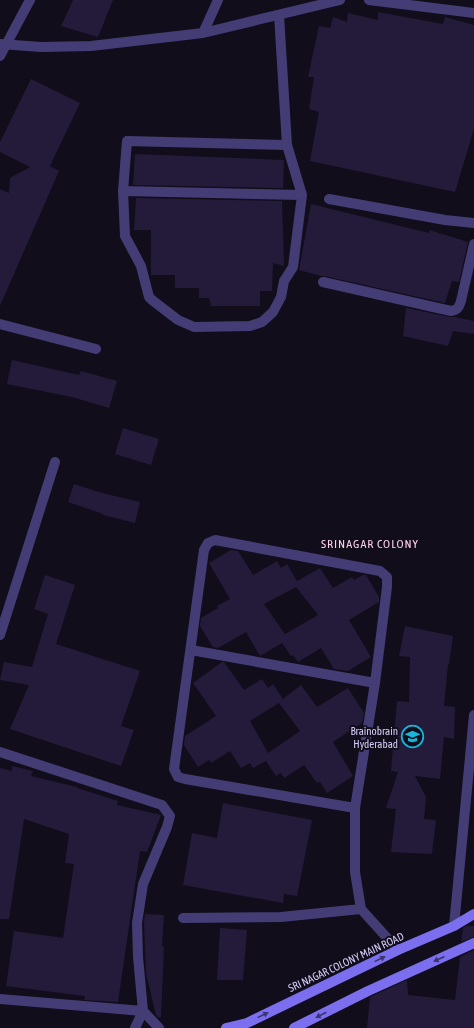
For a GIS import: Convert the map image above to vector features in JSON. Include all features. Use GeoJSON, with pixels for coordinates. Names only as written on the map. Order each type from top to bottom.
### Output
{"type":"FeatureCollection","features":[{"type":"Feature","properties":{"kind":"main road","name":"SRI NAGAR COLONY MAIN ROAD"},"geometry":{"type":"LineString","coordinates":[[226,1028],[247,1025],[398,950],[454,926],[474,914]]}},
{"type":"Feature","properties":{"kind":"main road"},"geometry":{"type":"LineString","coordinates":[[294,1028],[368,991],[474,943]]}},
{"type":"Feature","properties":{"kind":"street"},"geometry":{"type":"LineString","coordinates":[[0,56],[3,44],[30,0]]}},
{"type":"Feature","properties":{"kind":"street"},"geometry":{"type":"LineString","coordinates":[[203,33],[218,0]]}},
{"type":"Feature","properties":{"kind":"street"},"geometry":{"type":"LineString","coordinates":[[3,44],[41,47],[91,46],[203,33],[340,0]]}},
{"type":"Feature","properties":{"kind":"street"},"geometry":{"type":"LineString","coordinates":[[369,0],[474,14]]}},
{"type":"Feature","properties":{"kind":"street"},"geometry":{"type":"LineString","coordinates":[[279,15],[287,145],[302,195],[293,267],[284,281],[281,297],[273,312],[262,322],[250,326],[194,327],[178,320],[149,297],[141,266],[124,236],[123,191],[127,141],[287,145]]}},
{"type":"Feature","properties":{"kind":"street"},"geometry":{"type":"LineString","coordinates":[[123,191],[302,195]]}},
{"type":"Feature","properties":{"kind":"street"},"geometry":{"type":"LineString","coordinates":[[329,199],[474,224]]}},
{"type":"Feature","properties":{"kind":"street"},"geometry":{"type":"LineString","coordinates":[[323,282],[451,311],[456,310],[459,308],[474,244]]}},
{"type":"Feature","properties":{"kind":"street"},"geometry":{"type":"LineString","coordinates":[[0,324],[96,349]]}},
{"type":"Feature","properties":{"kind":"street"},"geometry":{"type":"LineString","coordinates":[[0,635],[55,462]]}},
{"type":"Feature","properties":{"kind":"street"},"geometry":{"type":"LineString","coordinates":[[355,808],[178,777],[174,769],[204,550],[208,543],[215,540],[380,571],[387,577],[387,588],[375,683],[355,808],[355,872],[361,909],[398,950]]}},
{"type":"Feature","properties":{"kind":"street"},"geometry":{"type":"LineString","coordinates":[[191,650],[375,683]]}},
{"type":"Feature","properties":{"kind":"street"},"geometry":{"type":"LineString","coordinates":[[454,926],[474,715]]}},
{"type":"Feature","properties":{"kind":"street"},"geometry":{"type":"LineString","coordinates":[[0,752],[162,804],[170,816],[167,827],[143,884],[137,923],[138,957],[143,1011],[135,1028]]}},
{"type":"Feature","properties":{"kind":"street"},"geometry":{"type":"LineString","coordinates":[[183,918],[281,918],[361,909]]}},
{"type":"Feature","properties":{"kind":"street"},"geometry":{"type":"LineString","coordinates":[[0,999],[143,1011],[160,1028]]}},
{"type":"Feature","properties":{"kind":"building"},"geometry":{"type":"Polygon","coordinates":[[[73,0],[113,0],[98,37],[61,26],[73,0]]]}},
{"type":"Feature","properties":{"kind":"building"},"geometry":{"type":"Polygon","coordinates":[[[378,12],[443,24],[445,17],[474,25],[474,129],[455,192],[310,161],[319,112],[309,109],[314,77],[308,77],[319,26],[330,28],[333,17],[347,22],[348,13],[378,20],[378,12]]]}},
{"type":"Feature","properties":{"kind":"building"},"geometry":{"type":"Polygon","coordinates":[[[31,79],[80,103],[50,166],[59,171],[0,306],[0,189],[9,193],[10,178],[30,167],[0,152],[0,142],[31,79]]]}},
{"type":"Feature","properties":{"kind":"building"},"geometry":{"type":"Polygon","coordinates":[[[135,154],[284,160],[283,188],[133,185],[135,154]]]}},
{"type":"Feature","properties":{"kind":"building"},"geometry":{"type":"Polygon","coordinates":[[[136,198],[282,201],[284,266],[273,263],[272,291],[260,291],[260,306],[211,306],[209,298],[199,298],[199,288],[175,288],[175,275],[151,275],[151,230],[134,230],[136,198]]]}},
{"type":"Feature","properties":{"kind":"building"},"geometry":{"type":"Polygon","coordinates":[[[311,204],[429,233],[429,230],[468,242],[459,282],[452,281],[445,303],[299,270],[311,204]]]}},
{"type":"Feature","properties":{"kind":"building"},"geometry":{"type":"Polygon","coordinates":[[[406,308],[474,321],[474,334],[453,331],[448,346],[403,336],[406,308]]]}},
{"type":"Feature","properties":{"kind":"building"},"geometry":{"type":"Polygon","coordinates":[[[12,360],[79,375],[81,371],[117,381],[109,408],[72,397],[7,384],[12,360]]]}},
{"type":"Feature","properties":{"kind":"building"},"geometry":{"type":"Polygon","coordinates":[[[123,428],[159,439],[151,465],[115,454],[123,428]]]}},
{"type":"Feature","properties":{"kind":"building"},"geometry":{"type":"Polygon","coordinates":[[[74,484],[102,493],[140,502],[135,523],[103,515],[68,502],[74,484]]]}},
{"type":"Feature","properties":{"kind":"building"},"geometry":{"type":"Polygon","coordinates":[[[231,550],[238,551],[253,575],[277,561],[281,568],[287,564],[297,581],[320,568],[333,588],[352,577],[354,580],[366,575],[379,597],[379,602],[349,620],[371,657],[348,671],[334,669],[321,648],[298,662],[293,655],[291,656],[282,643],[260,656],[246,632],[218,648],[213,647],[200,626],[201,618],[218,608],[217,606],[230,599],[209,563],[231,550]],[[296,587],[264,604],[285,634],[318,615],[296,587]]]}},
{"type":"Feature","properties":{"kind":"building"},"geometry":{"type":"Polygon","coordinates":[[[45,575],[75,585],[56,644],[140,671],[121,726],[134,730],[121,766],[10,729],[29,685],[0,680],[4,662],[32,667],[48,614],[34,609],[45,575]]]}},
{"type":"Feature","properties":{"kind":"building"},"geometry":{"type":"Polygon","coordinates":[[[405,626],[453,636],[448,664],[444,706],[455,707],[454,739],[444,737],[440,779],[415,776],[426,797],[424,819],[436,820],[432,854],[391,852],[396,809],[386,808],[398,772],[391,771],[397,701],[409,702],[410,657],[399,656],[405,626]]]}},
{"type":"Feature","properties":{"kind":"building"},"geometry":{"type":"Polygon","coordinates":[[[224,662],[244,690],[262,679],[268,688],[273,684],[283,699],[301,685],[317,707],[348,688],[364,713],[362,723],[333,742],[353,776],[327,793],[320,782],[317,783],[304,765],[284,778],[281,773],[276,776],[266,761],[253,768],[250,763],[241,768],[230,751],[211,763],[209,760],[198,767],[184,745],[185,736],[216,716],[193,683],[224,662]],[[279,703],[250,721],[268,753],[300,731],[279,703]]]}},
{"type":"Feature","properties":{"kind":"building"},"geometry":{"type":"Polygon","coordinates":[[[12,766],[33,771],[31,776],[77,787],[118,801],[117,805],[161,815],[147,852],[140,851],[118,1002],[84,1000],[85,996],[6,986],[14,931],[63,938],[74,864],[65,863],[69,834],[24,819],[9,919],[0,919],[0,768],[12,771],[12,766]]]}},
{"type":"Feature","properties":{"kind":"building"},"geometry":{"type":"Polygon","coordinates":[[[223,803],[312,820],[297,896],[284,894],[283,903],[183,885],[192,833],[217,838],[223,803]]]}},
{"type":"Feature","properties":{"kind":"building"},"geometry":{"type":"Polygon","coordinates":[[[145,914],[164,915],[161,1017],[156,1015],[146,973],[145,914]]]}},
{"type":"Feature","properties":{"kind":"building"},"geometry":{"type":"Polygon","coordinates":[[[467,926],[474,926],[474,937],[461,942],[463,928],[467,926]]]}},
{"type":"Feature","properties":{"kind":"building"},"geometry":{"type":"Polygon","coordinates":[[[220,928],[247,930],[243,980],[217,980],[220,928]]]}},
{"type":"Feature","properties":{"kind":"building"},"geometry":{"type":"Polygon","coordinates":[[[474,950],[474,1028],[367,1028],[370,997],[407,980],[408,995],[455,1000],[460,957],[474,950]]]}},
{"type":"Feature","properties":{"kind":"place","name":"Brainobrain Hyderabad"},"geometry":{"type":"Point","coordinates":[413,737]}},
{"type":"Feature","properties":{"kind":"district","name":"SRINAGAR COLONY"},"geometry":{"type":"Point","coordinates":[370,544]}}]}
